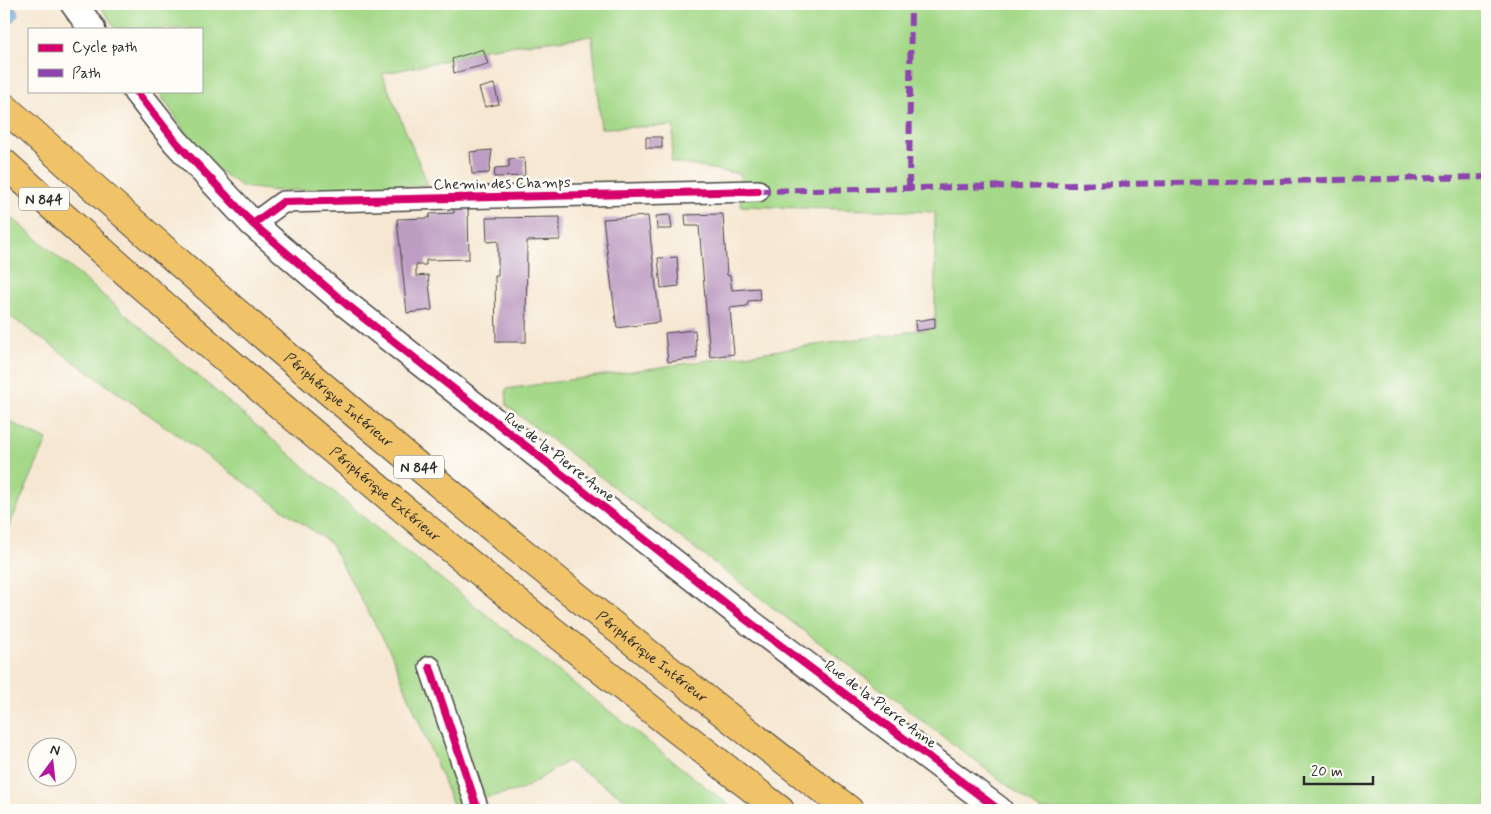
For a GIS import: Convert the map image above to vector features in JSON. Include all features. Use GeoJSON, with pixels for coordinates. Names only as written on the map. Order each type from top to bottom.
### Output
{"type":"FeatureCollection","features":[{"type":"Feature","properties":{"kind":"highway","name":"Périphérique Intérieur"},"geometry":{"type":"LineString","coordinates":[[4,107],[159,246],[370,427],[681,680],[849,810]]}},
{"type":"Feature","properties":{"kind":"highway","name":"Périphérique Extérieur"},"geometry":{"type":"LineString","coordinates":[[4,163],[310,432],[500,589],[780,810]]}},
{"type":"Feature","properties":{"kind":"street"},"geometry":{"type":"LineString","coordinates":[[74,4],[91,28]]}},
{"type":"Feature","properties":{"kind":"street","name":"Rue de la Pierre Anne"},"geometry":{"type":"LineString","coordinates":[[137,92],[176,142],[253,224],[453,390],[748,621],[999,810]]}},
{"type":"Feature","properties":{"kind":"street","name":"Chemin des Champs"},"geometry":{"type":"LineString","coordinates":[[253,224],[283,202],[758,191]]}},
{"type":"Feature","properties":{"kind":"street"},"geometry":{"type":"LineString","coordinates":[[430,667],[478,810]]}},
{"type":"Feature","properties":{"kind":"green space"},"geometry":{"type":"Polygon","coordinates":[[[99,4],[1487,4],[1487,810],[1040,810],[507,406],[506,389],[935,328],[935,212],[741,206],[740,174],[671,162],[674,126],[601,128],[592,36],[483,49],[452,59],[382,74],[428,185],[277,191],[243,187],[213,167],[191,141],[159,92],[202,92],[202,28],[115,28],[99,4]]]}},
{"type":"Feature","properties":{"kind":"green space"},"geometry":{"type":"Polygon","coordinates":[[[4,211],[380,531],[735,810],[642,810],[567,761],[524,789],[453,805],[391,653],[330,543],[4,312],[4,211]]]}},
{"type":"Feature","properties":{"kind":"green space"},"geometry":{"type":"Polygon","coordinates":[[[4,419],[47,440],[4,538],[4,419]]]}},
{"type":"Feature","properties":{"kind":"water"},"geometry":{"type":"Polygon","coordinates":[[[4,4],[12,4],[19,14],[4,31],[4,4]]]}},
{"type":"Feature","properties":{"kind":"building"},"geometry":{"type":"Polygon","coordinates":[[[483,49],[488,64],[454,73],[452,59],[483,49]]]}},
{"type":"Feature","properties":{"kind":"building"},"geometry":{"type":"Polygon","coordinates":[[[494,84],[499,104],[485,107],[479,88],[494,84]]]}},
{"type":"Feature","properties":{"kind":"building"},"geometry":{"type":"Polygon","coordinates":[[[646,137],[662,137],[662,148],[646,148],[646,137]]]}},
{"type":"Feature","properties":{"kind":"building"},"geometry":{"type":"Polygon","coordinates":[[[492,150],[489,173],[472,174],[470,152],[492,150]]]}},
{"type":"Feature","properties":{"kind":"building"},"geometry":{"type":"Polygon","coordinates":[[[524,158],[525,176],[494,177],[495,168],[509,167],[509,159],[524,158]]]}},
{"type":"Feature","properties":{"kind":"building"},"geometry":{"type":"Polygon","coordinates":[[[468,208],[469,259],[426,260],[426,265],[416,265],[416,276],[428,275],[432,310],[407,313],[397,219],[429,218],[430,214],[454,213],[454,209],[468,208]]]}},
{"type":"Feature","properties":{"kind":"building"},"geometry":{"type":"Polygon","coordinates":[[[723,214],[727,275],[730,276],[732,290],[759,288],[760,300],[748,301],[747,306],[730,308],[734,354],[710,357],[699,226],[686,226],[685,215],[723,214]]]}},
{"type":"Feature","properties":{"kind":"building"},"geometry":{"type":"Polygon","coordinates":[[[670,215],[672,229],[657,229],[656,216],[670,215]]]}},
{"type":"Feature","properties":{"kind":"building"},"geometry":{"type":"Polygon","coordinates":[[[648,216],[660,322],[617,328],[603,219],[648,216]]]}},
{"type":"Feature","properties":{"kind":"building"},"geometry":{"type":"Polygon","coordinates":[[[560,217],[560,240],[527,241],[526,342],[496,342],[495,276],[498,276],[498,241],[487,242],[486,218],[560,217]]]}},
{"type":"Feature","properties":{"kind":"building"},"geometry":{"type":"Polygon","coordinates":[[[677,257],[679,286],[661,288],[658,258],[677,257]]]}},
{"type":"Feature","properties":{"kind":"building"},"geometry":{"type":"Polygon","coordinates":[[[935,318],[935,328],[916,331],[915,321],[935,318]]]}},
{"type":"Feature","properties":{"kind":"building"},"geometry":{"type":"Polygon","coordinates":[[[695,330],[697,358],[668,362],[665,333],[695,330]]]}},
{"type":"Feature","properties":{"kind":"marked path"},"geometry":{"type":"LineString","coordinates":[[909,188],[911,4]]}},
{"type":"Feature","properties":{"kind":"marked path"},"geometry":{"type":"LineString","coordinates":[[758,191],[1487,177]]}},
{"type":"Feature","properties":{"kind":"cycle path"},"geometry":{"type":"LineString","coordinates":[[137,92],[176,142],[253,224],[346,304],[748,621],[999,810]]}},
{"type":"Feature","properties":{"kind":"cycle path"},"geometry":{"type":"LineString","coordinates":[[253,224],[283,202],[758,191]]}},
{"type":"Feature","properties":{"kind":"cycle path"},"geometry":{"type":"LineString","coordinates":[[430,667],[478,810]]}}]}
